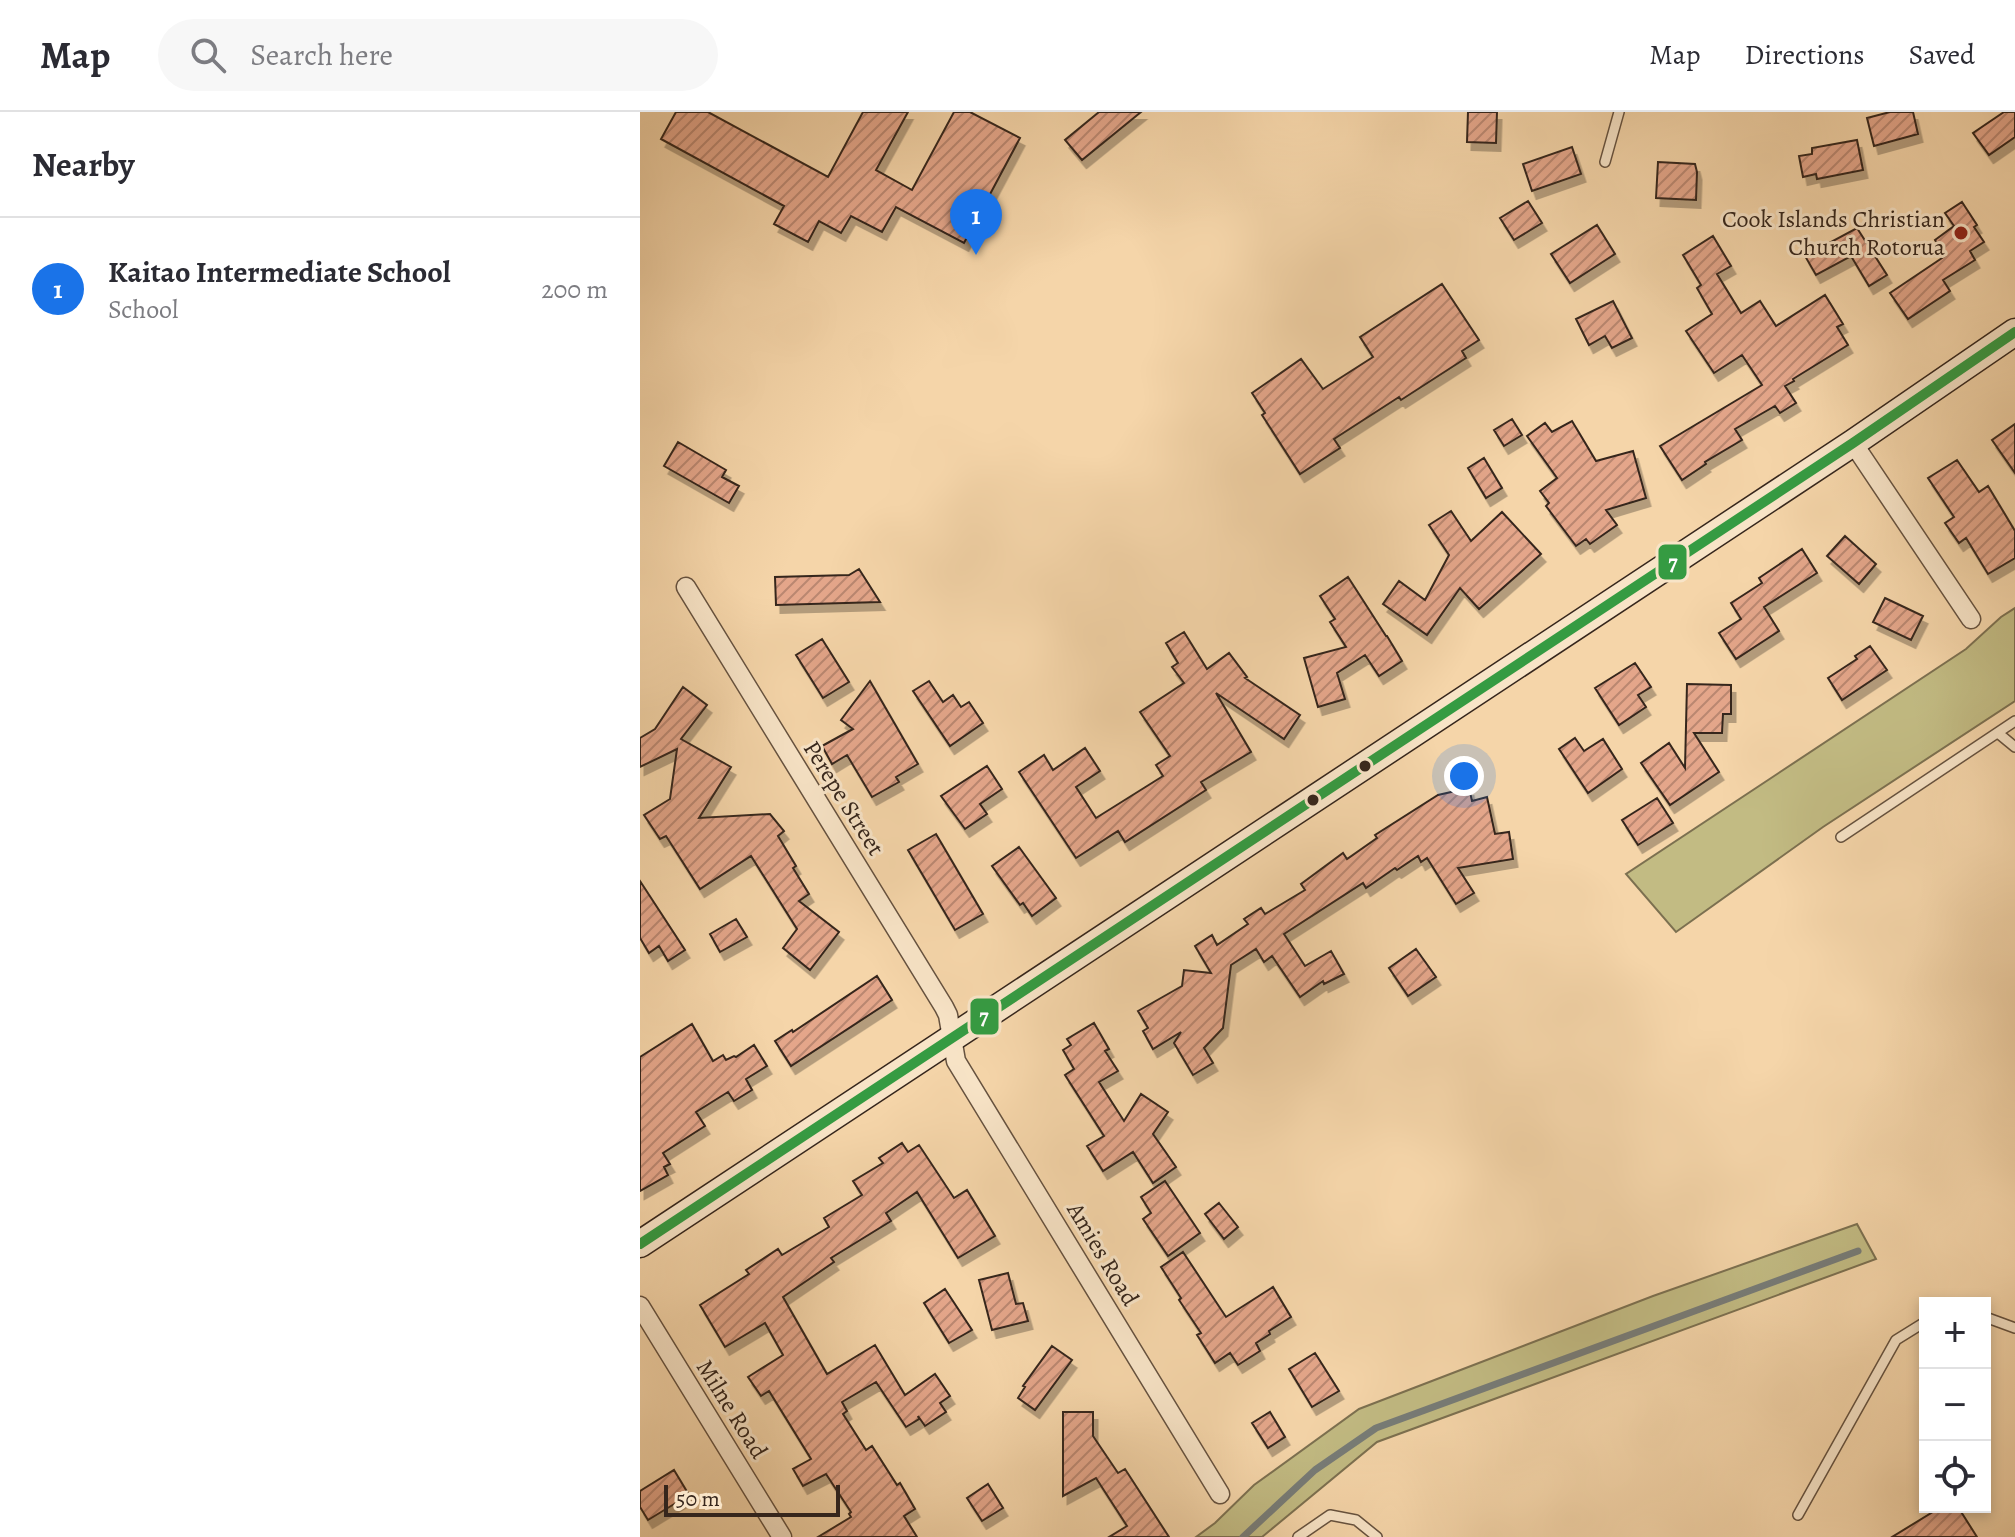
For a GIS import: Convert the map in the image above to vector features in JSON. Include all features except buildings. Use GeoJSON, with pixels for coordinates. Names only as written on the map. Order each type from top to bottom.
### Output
{"type":"FeatureCollection","features":[{"type":"Feature","properties":{"kind":"main road"},"geometry":{"type":"LineString","coordinates":[[640,1244],[1853,443],[2015,332]]}},
{"type":"Feature","properties":{"kind":"street"},"geometry":{"type":"LineString","coordinates":[[1853,443],[1971,619]]}},
{"type":"Feature","properties":{"kind":"street","name":"Perepe Street"},"geometry":{"type":"LineString","coordinates":[[686,587],[944,1007],[952,1038]]}},
{"type":"Feature","properties":{"kind":"street","name":"Amies Road"},"geometry":{"type":"LineString","coordinates":[[952,1038],[956,1061],[1220,1494]]}},
{"type":"Feature","properties":{"kind":"street","name":"Milne Road"},"geometry":{"type":"LineString","coordinates":[[640,1306],[782,1537]]}},
{"type":"Feature","properties":{"kind":"lane"},"geometry":{"type":"LineString","coordinates":[[1605,162],[1619,112]]}},
{"type":"Feature","properties":{"kind":"lane"},"geometry":{"type":"LineString","coordinates":[[1841,837],[2015,721]]}},
{"type":"Feature","properties":{"kind":"lane"},"geometry":{"type":"LineString","coordinates":[[1998,733],[2015,747]]}},
{"type":"Feature","properties":{"kind":"lane"},"geometry":{"type":"LineString","coordinates":[[1991,1319],[2015,1328]]}},
{"type":"Feature","properties":{"kind":"lane"},"geometry":{"type":"LineString","coordinates":[[1798,1515],[1896,1340],[1919,1326]]}},
{"type":"Feature","properties":{"kind":"lane"},"geometry":{"type":"LineString","coordinates":[[1298,1537],[1330,1515],[1356,1520],[1377,1537]]}},
{"type":"Feature","properties":{"kind":"shaded area"},"geometry":{"type":"Polygon","coordinates":[[[2015,608],[2015,701],[1823,827],[1676,932],[1626,874],[1966,649],[2015,608]]]}},
{"type":"Feature","properties":{"kind":"shaded area"},"geometry":{"type":"Polygon","coordinates":[[[1857,1224],[1876,1259],[1377,1442],[1262,1537],[1196,1537],[1254,1485],[1359,1409],[1653,1296],[1857,1224]]]}},
{"type":"Feature","properties":{"kind":"waterway"},"geometry":{"type":"LineString","coordinates":[[1243,1537],[1315,1470],[1376,1428],[1858,1251]]}},
{"type":"Feature","properties":{"kind":"transit line","name":"7"},"geometry":{"type":"LineString","coordinates":[[640,1244],[1853,443],[2015,332]]}},
{"type":"Feature","properties":{"kind":"place","name":"Cook Islands Christian Church Rotorua"},"geometry":{"type":"Point","coordinates":[1961,233]}},
{"type":"Feature","properties":{"kind":"place","name":"Kaitao Intermediate School"},"geometry":{"type":"Point","coordinates":[976,255]}}]}
